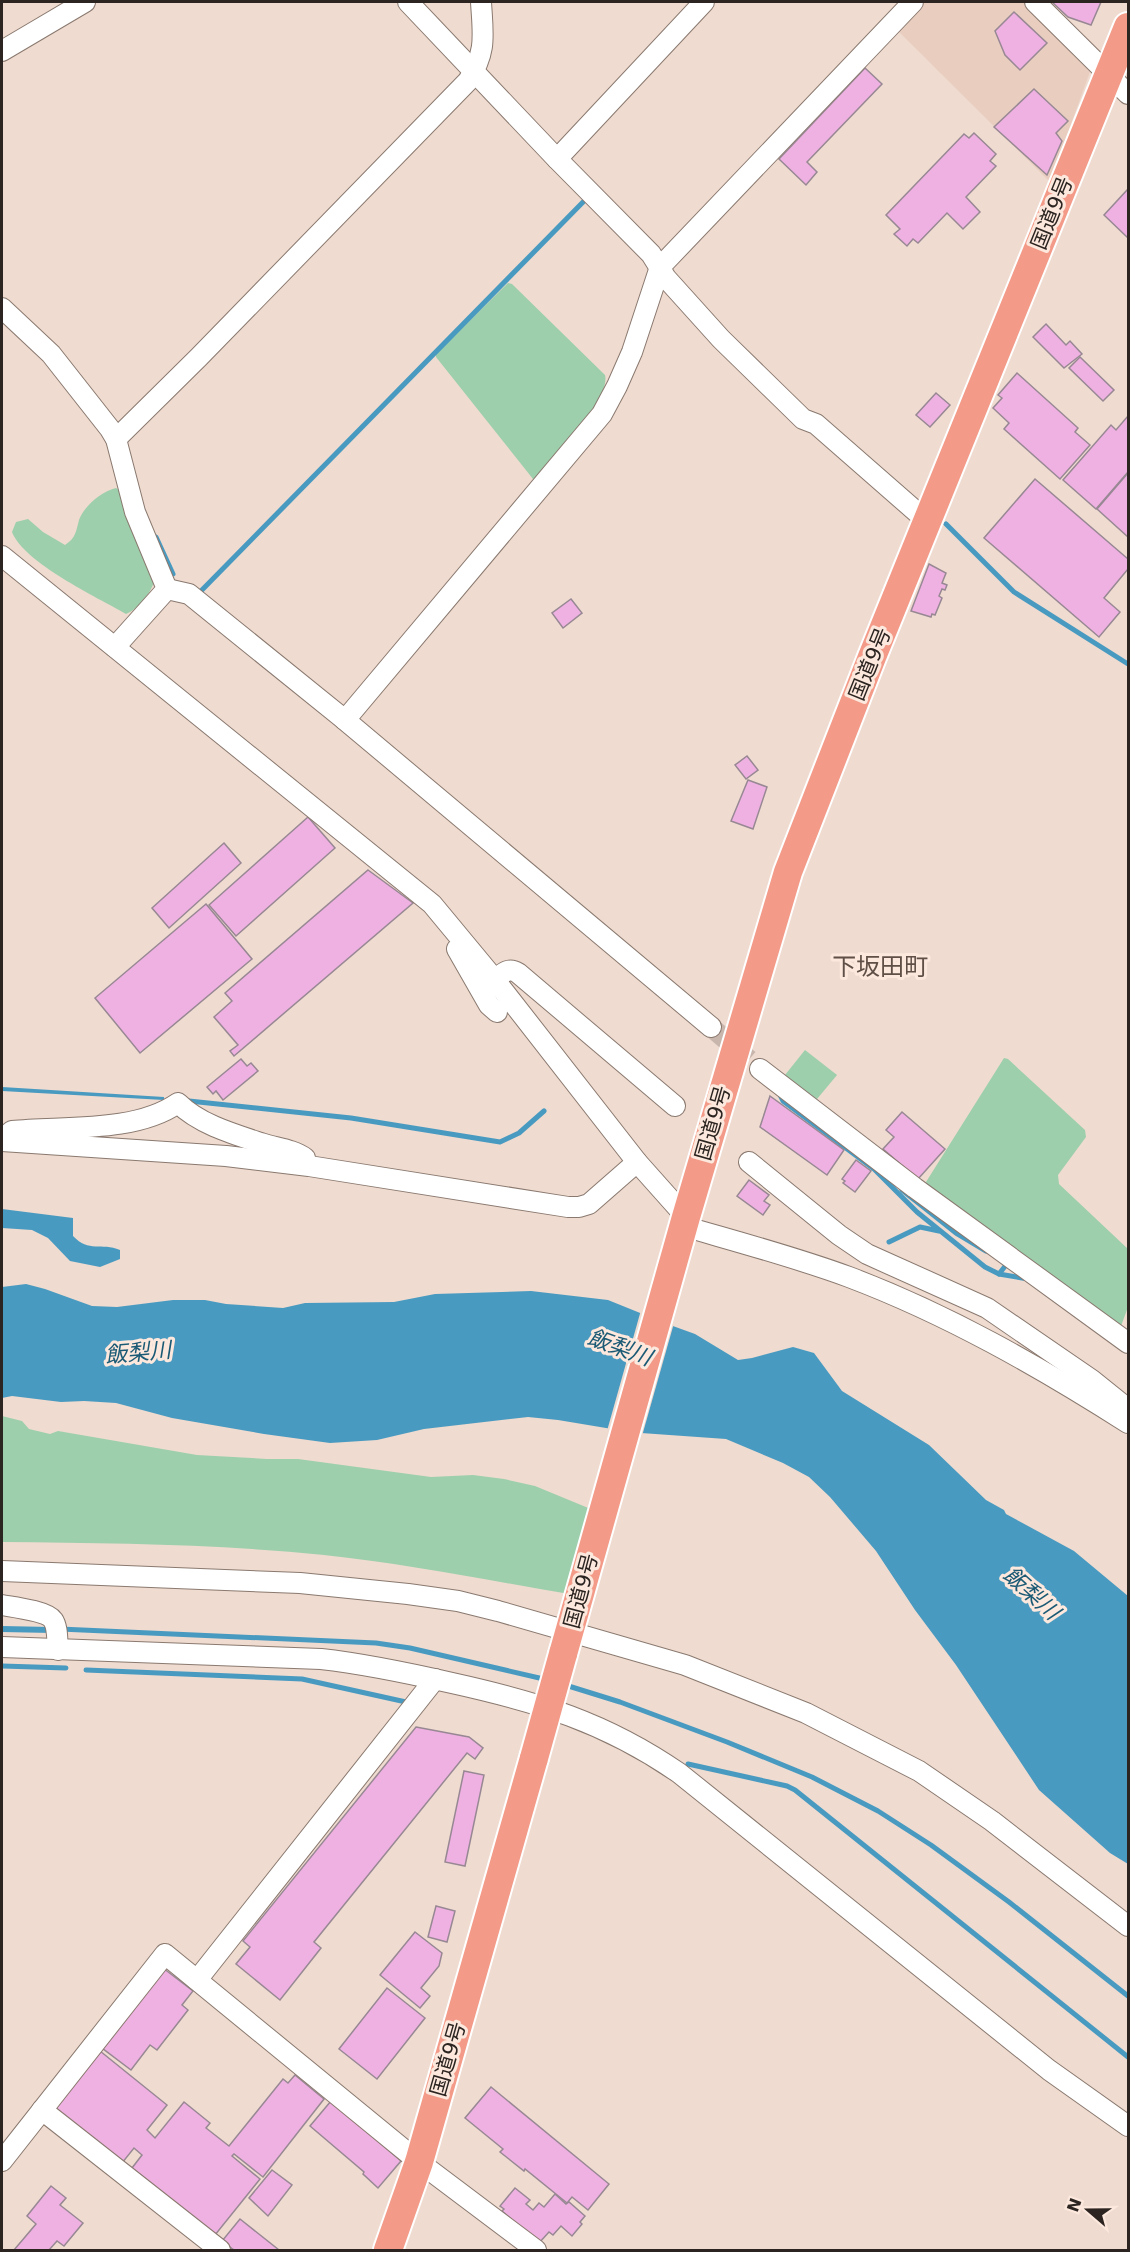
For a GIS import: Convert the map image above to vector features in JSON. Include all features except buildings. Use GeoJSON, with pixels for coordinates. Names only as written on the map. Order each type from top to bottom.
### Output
{"type":"FeatureCollection","features":[{"type":"Feature","properties":{"kind":"highway","name":"国道9号"},"geometry":{"type":"LineString","coordinates":[[388,2250],[419,2162],[683,1226],[788,872],[846,721],[928,522],[1119,85],[1128,27]]}},
{"type":"Feature","properties":{"kind":"street"},"geometry":{"type":"LineString","coordinates":[[2,51],[85,2]]}},
{"type":"Feature","properties":{"kind":"street"},"geometry":{"type":"LineString","coordinates":[[408,2],[651,254],[666,278],[721,339],[803,419],[816,424],[928,522]]}},
{"type":"Feature","properties":{"kind":"street"},"geometry":{"type":"LineString","coordinates":[[116,439],[460,90],[475,70],[483,45],[481,2]]}},
{"type":"Feature","properties":{"kind":"street"},"geometry":{"type":"LineString","coordinates":[[557,159],[704,2]]}},
{"type":"Feature","properties":{"kind":"street"},"geometry":{"type":"LineString","coordinates":[[345,720],[602,414],[632,352],[660,267],[913,2]]}},
{"type":"Feature","properties":{"kind":"street"},"geometry":{"type":"LineString","coordinates":[[1035,2],[1119,85]]}},
{"type":"Feature","properties":{"kind":"street"},"geometry":{"type":"LineString","coordinates":[[2,308],[51,354],[116,439],[135,512],[167,589]]}},
{"type":"Feature","properties":{"kind":"street"},"geometry":{"type":"LineString","coordinates":[[2,556],[432,903],[637,1162],[683,1226],[850,1277],[918,1307],[1019,1358],[1128,1423]]}},
{"type":"Feature","properties":{"kind":"street"},"geometry":{"type":"LineString","coordinates":[[167,589],[189,594],[345,720],[711,1028]]}},
{"type":"Feature","properties":{"kind":"street"},"geometry":{"type":"LineString","coordinates":[[115,647],[167,589]]}},
{"type":"Feature","properties":{"kind":"street"},"geometry":{"type":"LineString","coordinates":[[443,917],[460,955],[489,1005],[497,1012]]}},
{"type":"Feature","properties":{"kind":"street"},"geometry":{"type":"LineString","coordinates":[[495,980],[506,971],[514,971],[675,1106]]}},
{"type":"Feature","properties":{"kind":"street"},"geometry":{"type":"LineString","coordinates":[[760,1069],[915,1188],[1128,1343]]}},
{"type":"Feature","properties":{"kind":"street"},"geometry":{"type":"LineString","coordinates":[[309,1166],[305,1159],[297,1153],[261,1143],[204,1121],[192,1115],[178,1103],[145,1119],[12,1131],[5,1134],[2,1141],[226,1156],[309,1166],[568,1207],[589,1204],[637,1162]]}},
{"type":"Feature","properties":{"kind":"street"},"geometry":{"type":"LineString","coordinates":[[748,1162],[839,1235],[867,1254],[987,1308],[1092,1380],[1128,1409]]}},
{"type":"Feature","properties":{"kind":"street"},"geometry":{"type":"LineString","coordinates":[[2,1571],[300,1583],[408,1594],[458,1601],[568,1636],[685,1665],[806,1713],[919,1771],[950,1791],[1128,1926]]}},
{"type":"Feature","properties":{"kind":"street"},"geometry":{"type":"LineString","coordinates":[[2,1605],[45,1614],[52,1618],[58,1650]]}},
{"type":"Feature","properties":{"kind":"street"},"geometry":{"type":"LineString","coordinates":[[2,1647],[321,1659],[372,1666],[517,1698],[615,1734],[654,1756],[694,1785],[1049,2070],[1128,2126]]}},
{"type":"Feature","properties":{"kind":"street"},"geometry":{"type":"LineString","coordinates":[[197,1980],[435,1679]]}},
{"type":"Feature","properties":{"kind":"street"},"geometry":{"type":"LineString","coordinates":[[2,2161],[165,1954],[419,2162],[536,2250]]}},
{"type":"Feature","properties":{"kind":"street"},"geometry":{"type":"LineString","coordinates":[[42,2110],[220,2250]]}},
{"type":"Feature","properties":{"kind":"shaded area"},"geometry":{"type":"Polygon","coordinates":[[[921,2],[1023,2],[1091,69],[1050,182],[895,28],[921,2]]]}},
{"type":"Feature","properties":{"kind":"green space"},"geometry":{"type":"Polygon","coordinates":[[[508,283],[512,284],[605,375],[604,385],[591,413],[556,457],[537,478],[533,479],[436,357],[436,354],[508,283]]]}},
{"type":"Feature","properties":{"kind":"green space"},"geometry":{"type":"Polygon","coordinates":[[[116,488],[119,490],[154,581],[143,600],[135,609],[126,614],[46,567],[19,544],[12,532],[16,522],[28,519],[43,532],[65,545],[73,537],[81,515],[89,505],[105,492],[116,488]]]}},
{"type":"Feature","properties":{"kind":"green space"},"geometry":{"type":"Polygon","coordinates":[[[805,1050],[837,1075],[812,1105],[781,1080],[805,1050]]]}},
{"type":"Feature","properties":{"kind":"green space"},"geometry":{"type":"Polygon","coordinates":[[[1004,1058],[1008,1059],[1085,1130],[1086,1137],[1058,1175],[1059,1184],[1128,1249],[1128,1307],[1121,1326],[927,1185],[926,1182],[1004,1058]]]}},
{"type":"Feature","properties":{"kind":"green space"},"geometry":{"type":"Polygon","coordinates":[[[2,1416],[22,1421],[29,1429],[50,1434],[58,1431],[197,1455],[298,1459],[431,1477],[473,1475],[504,1479],[535,1486],[598,1512],[575,1595],[418,1568],[284,1551],[203,1546],[2,1542],[2,1416]]]}},
{"type":"Feature","properties":{"kind":"water"},"geometry":{"type":"Polygon","coordinates":[[[2,1087],[164,1097],[164,1100],[2,1091],[2,1087]]]}},
{"type":"Feature","properties":{"kind":"water"},"geometry":{"type":"Polygon","coordinates":[[[2,1209],[73,1218],[73,1236],[90,1246],[120,1250],[120,1259],[100,1267],[70,1261],[48,1238],[32,1230],[2,1228],[2,1209]]]}},
{"type":"Feature","properties":{"kind":"water","name":"飯梨川"},"geometry":{"type":"Polygon","coordinates":[[[26,1284],[92,1306],[117,1307],[173,1300],[205,1300],[226,1304],[283,1308],[305,1303],[394,1302],[435,1294],[531,1291],[608,1300],[655,1319],[624,1431],[528,1417],[424,1429],[377,1440],[330,1443],[172,1418],[116,1403],[61,1402],[12,1396],[2,1398],[2,1287],[26,1284]]]}},
{"type":"Feature","properties":{"kind":"water","name":"飯梨川"},"geometry":{"type":"Polygon","coordinates":[[[659,1321],[695,1334],[738,1360],[793,1347],[814,1353],[842,1391],[929,1445],[986,1500],[1004,1510],[1006,1514],[1074,1551],[1128,1596],[1128,1864],[1110,1853],[1039,1790],[956,1665],[915,1610],[876,1551],[830,1497],[809,1477],[783,1463],[726,1439],[627,1432],[659,1321]]]}},
{"type":"Feature","properties":{"kind":"water"},"geometry":{"type":"Polygon","coordinates":[[[2,1626],[51,1627],[52,1633],[2,1632],[2,1626]]]}},
{"type":"Feature","properties":{"kind":"pier"},"geometry":{"type":"Polygon","coordinates":[[[641,1310],[674,1323],[642,1436],[607,1431],[641,1310]]]}},
{"type":"Feature","properties":{"kind":"waterway"},"geometry":{"type":"LineString","coordinates":[[200,592],[587,198]]}},
{"type":"Feature","properties":{"kind":"waterway"},"geometry":{"type":"LineString","coordinates":[[946,524],[1014,592],[1128,664]]}},
{"type":"Feature","properties":{"kind":"waterway"},"geometry":{"type":"LineString","coordinates":[[156,537],[173,574]]}},
{"type":"Feature","properties":{"kind":"waterway"},"geometry":{"type":"LineString","coordinates":[[709,1032],[727,1048]]}},
{"type":"Feature","properties":{"kind":"waterway"},"geometry":{"type":"LineString","coordinates":[[779,1093],[783,1101],[874,1169],[917,1212],[985,1267],[999,1274],[1028,1279]]}},
{"type":"Feature","properties":{"kind":"waterway"},"geometry":{"type":"LineString","coordinates":[[189,1101],[351,1118],[500,1142],[519,1133],[544,1111]]}},
{"type":"Feature","properties":{"kind":"waterway"},"geometry":{"type":"LineString","coordinates":[[902,1190],[956,1233],[986,1251]]}},
{"type":"Feature","properties":{"kind":"waterway"},"geometry":{"type":"LineString","coordinates":[[889,1242],[920,1227],[939,1231]]}},
{"type":"Feature","properties":{"kind":"waterway"},"geometry":{"type":"LineString","coordinates":[[999,1274],[1006,1265],[1002,1261]]}},
{"type":"Feature","properties":{"kind":"waterway"},"geometry":{"type":"LineString","coordinates":[[60,1629],[376,1643],[410,1648],[548,1680]]}},
{"type":"Feature","properties":{"kind":"waterway"},"geometry":{"type":"LineString","coordinates":[[2,1666],[66,1668]]}},
{"type":"Feature","properties":{"kind":"waterway"},"geometry":{"type":"LineString","coordinates":[[86,1670],[302,1679],[406,1702]]}},
{"type":"Feature","properties":{"kind":"waterway"},"geometry":{"type":"LineString","coordinates":[[562,1684],[620,1702],[727,1742],[812,1777],[878,1811],[931,1845],[1009,1902],[1128,1996]]}},
{"type":"Feature","properties":{"kind":"waterway"},"geometry":{"type":"LineString","coordinates":[[688,1764],[787,1786],[795,1790],[1128,2057]]}},
{"type":"Feature","properties":{"kind":"tunnel"},"geometry":{"type":"LineString","coordinates":[[711,1027],[760,1069]]}},
{"type":"Feature","properties":{"kind":"district","name":"下坂田町"},"geometry":{"type":"Point","coordinates":[880,967]}}]}
